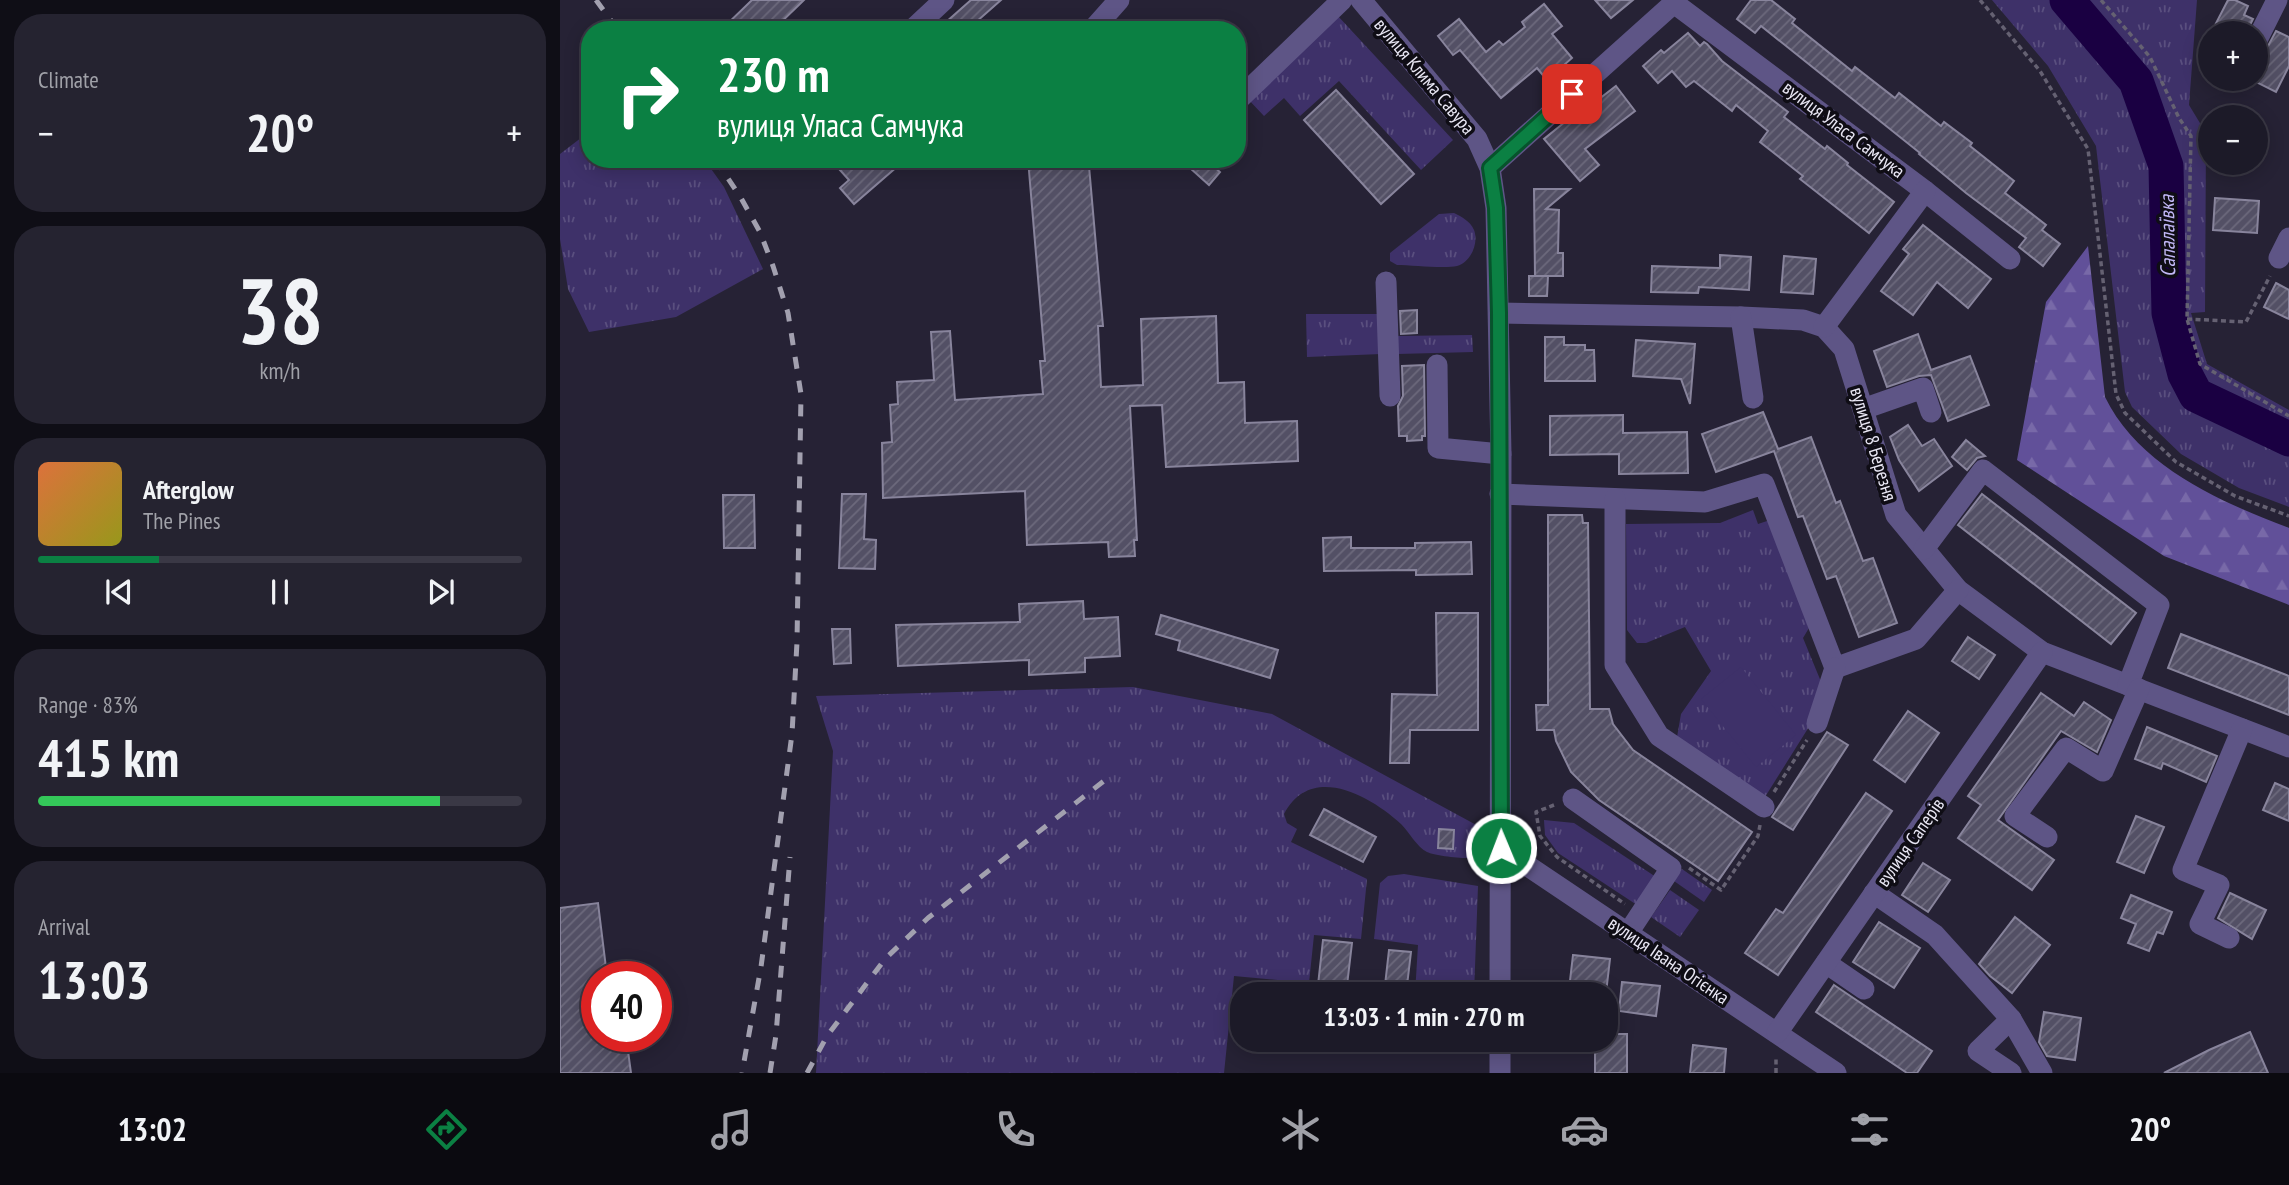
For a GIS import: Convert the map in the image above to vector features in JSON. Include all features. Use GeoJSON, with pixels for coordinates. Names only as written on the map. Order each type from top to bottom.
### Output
{"type":"FeatureCollection","features":[{"type":"Feature","properties":{"kind":"street"},"geometry":{"type":"LineString","coordinates":[[922,21],[944,0]]}},
{"type":"Feature","properties":{"kind":"street"},"geometry":{"type":"LineString","coordinates":[[1100,21],[1119,0]]}},
{"type":"Feature","properties":{"kind":"street"},"geometry":{"type":"LineString","coordinates":[[1246,92],[1342,0]]}},
{"type":"Feature","properties":{"kind":"street","name":"вулиця Клима Савура"},"geometry":{"type":"LineString","coordinates":[[1361,0],[1477,139],[1490,168],[1496,208],[1501,454],[1500,982]]}},
{"type":"Feature","properties":{"kind":"street","name":"вулиця Уласа Самчука"},"geometry":{"type":"LineString","coordinates":[[1490,168],[1673,1],[1926,191],[2010,259]]}},
{"type":"Feature","properties":{"kind":"street"},"geometry":{"type":"LineString","coordinates":[[2268,23],[2281,3]]}},
{"type":"Feature","properties":{"kind":"street"},"geometry":{"type":"LineString","coordinates":[[1499,313],[1741,317],[1803,320],[1824,327],[1926,191]]}},
{"type":"Feature","properties":{"kind":"street"},"geometry":{"type":"LineString","coordinates":[[2278,258],[2289,239]]}},
{"type":"Feature","properties":{"kind":"street"},"geometry":{"type":"LineString","coordinates":[[1386,282],[1390,396]]}},
{"type":"Feature","properties":{"kind":"street"},"geometry":{"type":"LineString","coordinates":[[1741,317],[1753,398]]}},
{"type":"Feature","properties":{"kind":"street","name":"вулиця 8 Березня"},"geometry":{"type":"LineString","coordinates":[[1824,327],[1844,349],[1896,516],[1958,590],[2042,652],[2289,747]]}},
{"type":"Feature","properties":{"kind":"street"},"geometry":{"type":"LineString","coordinates":[[1437,365],[1438,448],[1501,454]]}},
{"type":"Feature","properties":{"kind":"street"},"geometry":{"type":"LineString","coordinates":[[1863,409],[1923,388],[1931,412]]}},
{"type":"Feature","properties":{"kind":"street"},"geometry":{"type":"LineString","coordinates":[[1924,549],[1983,470],[2159,605],[2134,687],[2103,771],[2066,748],[2015,816],[2047,837]]}},
{"type":"Feature","properties":{"kind":"street"},"geometry":{"type":"LineString","coordinates":[[1500,494],[1705,502],[1764,484],[1835,668],[1817,723]]}},
{"type":"Feature","properties":{"kind":"street"},"geometry":{"type":"LineString","coordinates":[[1615,499],[1615,665],[1659,736],[1764,807]]}},
{"type":"Feature","properties":{"kind":"street"},"geometry":{"type":"LineString","coordinates":[[1835,668],[1916,639],[1958,590]]}},
{"type":"Feature","properties":{"kind":"street","name":"вулиця Саперів"},"geometry":{"type":"LineString","coordinates":[[1777,1033],[2042,652]]}},
{"type":"Feature","properties":{"kind":"street"},"geometry":{"type":"LineString","coordinates":[[2230,938],[2200,924],[2219,885],[2183,870],[2242,729]]}},
{"type":"Feature","properties":{"kind":"street"},"geometry":{"type":"LineString","coordinates":[[1573,799],[1671,868],[1628,933]]}},
{"type":"Feature","properties":{"kind":"street","name":"вулиця Івана Огієнка"},"geometry":{"type":"LineString","coordinates":[[1501,848],[1836,1073]]}},
{"type":"Feature","properties":{"kind":"street"},"geometry":{"type":"LineString","coordinates":[[1874,893],[1935,934],[2011,1018],[2042,1073]]}},
{"type":"Feature","properties":{"kind":"street"},"geometry":{"type":"LineString","coordinates":[[1826,963],[1864,989]]}},
{"type":"Feature","properties":{"kind":"street"},"geometry":{"type":"LineString","coordinates":[[1998,1069],[1978,1051],[2011,1018]]}},
{"type":"Feature","properties":{"kind":"street"},"geometry":{"type":"LineString","coordinates":[[1500,1052],[1500,1073]]}},
{"type":"Feature","properties":{"kind":"path"},"geometry":{"type":"LineString","coordinates":[[1980,0],[2040,72],[2088,149],[2116,394],[2125,413],[2175,461],[2235,496],[2289,516]]}},
{"type":"Feature","properties":{"kind":"path"},"geometry":{"type":"LineString","coordinates":[[2101,0],[2150,57],[2179,118],[2192,136],[2187,319],[2200,364],[2289,416]]}},
{"type":"Feature","properties":{"kind":"path"},"geometry":{"type":"LineString","coordinates":[[2187,319],[2246,322],[2278,258]]}},
{"type":"Feature","properties":{"kind":"green space"},"geometry":{"type":"Polygon","coordinates":[[[1992,0],[2052,0],[2126,86],[2155,167],[2156,311],[2173,375],[2271,446],[2289,454],[2289,507],[2239,488],[2181,454],[2132,407],[2125,392],[2096,146],[2048,66],[1992,0]]]}},
{"type":"Feature","properties":{"kind":"green space"},"geometry":{"type":"Polygon","coordinates":[[[2052,0],[2084,0],[2147,75],[2180,165],[2178,311],[2195,371],[2206,384],[2289,424],[2289,454],[2189,401],[2173,375],[2156,311],[2155,167],[2126,86],[2052,0]]]}},
{"type":"Feature","properties":{"kind":"green space"},"geometry":{"type":"Polygon","coordinates":[[[2084,0],[2197,0],[2189,105],[2198,120],[2198,175],[2206,175],[2205,312],[2191,313],[2207,364],[2289,410],[2289,424],[2205,384],[2195,371],[2178,311],[2180,165],[2084,0]]]}},
{"type":"Feature","properties":{"kind":"green space"},"geometry":{"type":"Polygon","coordinates":[[[1337,15],[1453,140],[1421,170],[1339,81],[1300,116],[1284,98],[1264,116],[1247,98],[1337,15]]]}},
{"type":"Feature","properties":{"kind":"green space"},"geometry":{"type":"Polygon","coordinates":[[[581,138],[581,168],[710,168],[724,187],[763,269],[676,317],[589,332],[568,289],[560,239],[560,154],[581,138]]]}},
{"type":"Feature","properties":{"kind":"green space"},"geometry":{"type":"Polygon","coordinates":[[[1454,213],[1468,222],[1475,235],[1473,251],[1462,264],[1436,267],[1397,265],[1390,261],[1390,253],[1439,214],[1454,213]]]}},
{"type":"Feature","properties":{"kind":"green space"},"geometry":{"type":"Polygon","coordinates":[[[2088,246],[2105,397],[2120,422],[2160,462],[2210,494],[2289,528],[2289,605],[2164,556],[2017,460],[2046,302],[2088,246]]]}},
{"type":"Feature","properties":{"kind":"green space"},"geometry":{"type":"Polygon","coordinates":[[[1306,314],[1380,314],[1381,354],[1307,357],[1306,314]]]}},
{"type":"Feature","properties":{"kind":"green space"},"geometry":{"type":"Polygon","coordinates":[[[1472,335],[1473,352],[1397,354],[1396,336],[1472,335]]]}},
{"type":"Feature","properties":{"kind":"green space"},"geometry":{"type":"Polygon","coordinates":[[[1753,510],[1758,524],[1773,519],[1809,628],[1803,638],[1824,689],[1812,722],[1765,797],[1677,737],[1681,714],[1711,671],[1685,627],[1646,643],[1637,643],[1627,630],[1626,524],[1720,523],[1753,510]]]}},
{"type":"Feature","properties":{"kind":"green space"},"geometry":{"type":"Polygon","coordinates":[[[1741,667],[1796,735],[1756,767],[1701,699],[1741,667]]]}},
{"type":"Feature","properties":{"kind":"green space"},"geometry":{"type":"Polygon","coordinates":[[[1133,687],[1272,714],[1480,827],[1480,857],[1453,857],[1427,852],[1388,813],[1341,789],[1324,787],[1309,790],[1295,799],[1284,814],[1287,823],[1297,829],[1291,842],[1367,879],[1361,939],[1314,935],[1309,982],[1234,976],[1233,982],[1230,982],[1230,1015],[1224,1073],[816,1073],[833,751],[816,696],[1133,687]]]}},
{"type":"Feature","properties":{"kind":"green space"},"geometry":{"type":"Polygon","coordinates":[[[1544,820],[1574,823],[1656,877],[1637,905],[1558,853],[1545,835],[1544,820]]]}},
{"type":"Feature","properties":{"kind":"green space"},"geometry":{"type":"Polygon","coordinates":[[[1682,869],[1712,890],[1704,902],[1674,881],[1682,869]]]}},
{"type":"Feature","properties":{"kind":"green space"},"geometry":{"type":"Polygon","coordinates":[[[1404,874],[1478,886],[1474,982],[1416,982],[1418,945],[1374,939],[1380,883],[1388,876],[1404,874]]]}},
{"type":"Feature","properties":{"kind":"green space"},"geometry":{"type":"Polygon","coordinates":[[[1670,890],[1699,910],[1680,937],[1651,917],[1670,890]]]}},
{"type":"Feature","properties":{"kind":"building"},"geometry":{"type":"Polygon","coordinates":[[[752,0],[804,0],[782,21],[730,21],[752,0]]]}},
{"type":"Feature","properties":{"kind":"building"},"geometry":{"type":"Polygon","coordinates":[[[971,0],[1001,0],[977,21],[947,21],[971,0]]]}},
{"type":"Feature","properties":{"kind":"building"},"geometry":{"type":"Polygon","coordinates":[[[1595,0],[1633,0],[1611,18],[1595,0]]]}},
{"type":"Feature","properties":{"kind":"building"},"geometry":{"type":"Polygon","coordinates":[[[1751,0],[1771,0],[1795,19],[1792,23],[1852,71],[1855,67],[1895,98],[1899,93],[1941,126],[1944,122],[2014,181],[2005,193],[2046,225],[2042,230],[2060,244],[2043,266],[2019,247],[2026,238],[1966,193],[1761,26],[1755,33],[1737,19],[1751,0]]]}},
{"type":"Feature","properties":{"kind":"building"},"geometry":{"type":"Polygon","coordinates":[[[2228,0],[2248,6],[2244,15],[2253,19],[2252,21],[2217,21],[2228,0]]]}},
{"type":"Feature","properties":{"kind":"building"},"geometry":{"type":"Polygon","coordinates":[[[1544,4],[1562,26],[1552,34],[1572,58],[1547,80],[1537,68],[1501,98],[1460,50],[1453,55],[1438,36],[1459,19],[1486,52],[1499,41],[1503,45],[1525,27],[1522,22],[1544,4]]]}},
{"type":"Feature","properties":{"kind":"building"},"geometry":{"type":"Polygon","coordinates":[[[2276,31],[2289,37],[2289,66],[2276,92],[2268,88],[2268,46],[2276,31]]]}},
{"type":"Feature","properties":{"kind":"building"},"geometry":{"type":"Polygon","coordinates":[[[1688,33],[1700,46],[1704,42],[1707,44],[1722,61],[1788,112],[1784,117],[1825,149],[1827,146],[1894,202],[1869,233],[1800,179],[1803,176],[1760,142],[1768,131],[1736,105],[1732,111],[1694,81],[1686,87],[1672,71],[1658,83],[1643,66],[1661,50],[1664,53],[1688,33]]]}},
{"type":"Feature","properties":{"kind":"building"},"geometry":{"type":"Polygon","coordinates":[[[1616,86],[1635,111],[1585,149],[1599,165],[1580,181],[1544,139],[1616,86]]]}},
{"type":"Feature","properties":{"kind":"building"},"geometry":{"type":"Polygon","coordinates":[[[1336,90],[1414,174],[1381,204],[1304,120],[1336,90]]]}},
{"type":"Feature","properties":{"kind":"building"},"geometry":{"type":"Polygon","coordinates":[[[838,168],[896,168],[854,204],[840,188],[849,180],[838,168]]]}},
{"type":"Feature","properties":{"kind":"building"},"geometry":{"type":"Polygon","coordinates":[[[1029,168],[1089,168],[1103,326],[1098,326],[1101,387],[1143,385],[1141,319],[1216,316],[1218,383],[1244,382],[1245,423],[1297,421],[1298,461],[1166,467],[1162,405],[1130,406],[1137,540],[1134,540],[1135,556],[1109,557],[1108,542],[1027,545],[1025,491],[883,498],[882,443],[892,442],[890,405],[898,404],[897,382],[934,380],[931,332],[950,331],[955,400],[1043,394],[1040,361],[1045,361],[1029,168]]]}},
{"type":"Feature","properties":{"kind":"building"},"geometry":{"type":"Polygon","coordinates":[[[1190,168],[1215,168],[1220,172],[1209,185],[1190,168]]]}},
{"type":"Feature","properties":{"kind":"building"},"geometry":{"type":"Polygon","coordinates":[[[1534,189],[1570,189],[1546,209],[1559,210],[1558,253],[1563,253],[1563,276],[1535,276],[1534,189]]]}},
{"type":"Feature","properties":{"kind":"building"},"geometry":{"type":"Polygon","coordinates":[[[2215,198],[2259,201],[2257,233],[2213,230],[2215,198]]]}},
{"type":"Feature","properties":{"kind":"building"},"geometry":{"type":"Polygon","coordinates":[[[1923,225],[1991,279],[1968,308],[1937,282],[1913,315],[1881,291],[1909,254],[1903,249],[1923,225]]]}},
{"type":"Feature","properties":{"kind":"building"},"geometry":{"type":"Polygon","coordinates":[[[1720,255],[1751,257],[1749,290],[1699,287],[1698,293],[1651,292],[1652,266],[1720,268],[1720,255]]]}},
{"type":"Feature","properties":{"kind":"building"},"geometry":{"type":"Polygon","coordinates":[[[1784,256],[1816,259],[1813,294],[1781,292],[1784,256]]]}},
{"type":"Feature","properties":{"kind":"building"},"geometry":{"type":"Polygon","coordinates":[[[1529,276],[1548,276],[1547,296],[1529,296],[1529,276]]]}},
{"type":"Feature","properties":{"kind":"building"},"geometry":{"type":"Polygon","coordinates":[[[2276,283],[2289,290],[2289,319],[2264,307],[2276,283]]]}},
{"type":"Feature","properties":{"kind":"building"},"geometry":{"type":"Polygon","coordinates":[[[1417,310],[1417,333],[1401,334],[1400,311],[1417,310]]]}},
{"type":"Feature","properties":{"kind":"building"},"geometry":{"type":"Polygon","coordinates":[[[1918,334],[1931,370],[1970,356],[1989,405],[1948,421],[1931,375],[1919,376],[1887,387],[1874,351],[1918,334]]]}},
{"type":"Feature","properties":{"kind":"building"},"geometry":{"type":"Polygon","coordinates":[[[1545,337],[1564,337],[1564,345],[1585,345],[1585,350],[1594,350],[1595,381],[1545,381],[1545,337]]]}},
{"type":"Feature","properties":{"kind":"building"},"geometry":{"type":"Polygon","coordinates":[[[1636,340],[1695,344],[1690,404],[1681,379],[1633,376],[1636,340]]]}},
{"type":"Feature","properties":{"kind":"building"},"geometry":{"type":"Polygon","coordinates":[[[1424,365],[1425,436],[1422,436],[1422,440],[1407,441],[1407,436],[1399,436],[1398,406],[1403,396],[1402,366],[1424,365]]]}},
{"type":"Feature","properties":{"kind":"building"},"geometry":{"type":"Polygon","coordinates":[[[1763,412],[1778,449],[1811,437],[1836,503],[1840,501],[1863,561],[1873,558],[1897,623],[1859,637],[1836,576],[1827,579],[1803,516],[1798,517],[1774,451],[1716,472],[1702,434],[1763,412]]]}},
{"type":"Feature","properties":{"kind":"building"},"geometry":{"type":"Polygon","coordinates":[[[1623,415],[1623,433],[1687,432],[1688,473],[1619,474],[1619,454],[1550,455],[1550,416],[1623,415]]]}},
{"type":"Feature","properties":{"kind":"building"},"geometry":{"type":"Polygon","coordinates":[[[1908,425],[1922,446],[1934,439],[1952,466],[1919,491],[1899,460],[1890,437],[1908,425]]]}},
{"type":"Feature","properties":{"kind":"building"},"geometry":{"type":"Polygon","coordinates":[[[1966,440],[1985,456],[1977,458],[1967,470],[1952,457],[1966,440]]]}},
{"type":"Feature","properties":{"kind":"building"},"geometry":{"type":"Polygon","coordinates":[[[842,494],[866,494],[864,539],[876,540],[875,569],[839,568],[842,494]]]}},
{"type":"Feature","properties":{"kind":"building"},"geometry":{"type":"Polygon","coordinates":[[[1982,494],[2136,613],[2111,644],[1958,525],[1982,494]]]}},
{"type":"Feature","properties":{"kind":"building"},"geometry":{"type":"Polygon","coordinates":[[[723,495],[754,495],[755,548],[724,548],[723,495]]]}},
{"type":"Feature","properties":{"kind":"building"},"geometry":{"type":"Polygon","coordinates":[[[1548,515],[1582,515],[1583,523],[1588,523],[1590,709],[1609,709],[1613,724],[1633,750],[1752,832],[1718,881],[1599,800],[1571,772],[1556,741],[1554,730],[1537,730],[1536,705],[1548,705],[1548,515]]]}},
{"type":"Feature","properties":{"kind":"building"},"geometry":{"type":"Polygon","coordinates":[[[1351,537],[1351,548],[1415,548],[1415,543],[1471,542],[1472,574],[1416,575],[1416,570],[1324,571],[1323,538],[1351,537]]]}},
{"type":"Feature","properties":{"kind":"building"},"geometry":{"type":"Polygon","coordinates":[[[1083,601],[1084,619],[1118,617],[1120,656],[1085,658],[1085,672],[1029,675],[1029,660],[898,666],[896,625],[1020,622],[1019,604],[1083,601]]]}},
{"type":"Feature","properties":{"kind":"building"},"geometry":{"type":"Polygon","coordinates":[[[1436,613],[1478,613],[1478,730],[1410,730],[1409,763],[1390,763],[1392,694],[1437,695],[1436,613]]]}},
{"type":"Feature","properties":{"kind":"building"},"geometry":{"type":"Polygon","coordinates":[[[1161,615],[1278,650],[1270,678],[1178,650],[1180,641],[1156,634],[1161,615]]]}},
{"type":"Feature","properties":{"kind":"building"},"geometry":{"type":"Polygon","coordinates":[[[832,629],[850,629],[851,663],[834,664],[832,629]]]}},
{"type":"Feature","properties":{"kind":"building"},"geometry":{"type":"Polygon","coordinates":[[[2181,634],[2289,676],[2289,715],[2168,668],[2181,634]]]}},
{"type":"Feature","properties":{"kind":"building"},"geometry":{"type":"Polygon","coordinates":[[[1968,637],[1995,655],[1979,679],[1952,661],[1968,637]]]}},
{"type":"Feature","properties":{"kind":"building"},"geometry":{"type":"Polygon","coordinates":[[[2041,693],[2074,716],[2084,702],[2111,720],[2097,752],[2061,731],[1998,820],[2054,860],[2032,890],[1958,838],[1981,805],[1968,796],[2041,693]]]}},
{"type":"Feature","properties":{"kind":"building"},"geometry":{"type":"Polygon","coordinates":[[[1908,711],[1939,733],[1905,782],[1874,760],[1908,711]]]}},
{"type":"Feature","properties":{"kind":"building"},"geometry":{"type":"Polygon","coordinates":[[[2147,727],[2217,756],[2206,782],[2163,763],[2161,769],[2135,759],[2147,727]]]}},
{"type":"Feature","properties":{"kind":"building"},"geometry":{"type":"Polygon","coordinates":[[[1827,732],[1848,745],[1793,830],[1772,817],[1827,732]]]}},
{"type":"Feature","properties":{"kind":"building"},"geometry":{"type":"Polygon","coordinates":[[[2275,783],[2289,789],[2289,821],[2263,810],[2275,783]]]}},
{"type":"Feature","properties":{"kind":"building"},"geometry":{"type":"Polygon","coordinates":[[[1866,793],[1892,811],[1778,975],[1745,953],[1776,909],[1783,913],[1866,793]]]}},
{"type":"Feature","properties":{"kind":"building"},"geometry":{"type":"Polygon","coordinates":[[[1324,809],[1376,837],[1363,862],[1310,835],[1324,809]]]}},
{"type":"Feature","properties":{"kind":"building"},"geometry":{"type":"Polygon","coordinates":[[[2136,816],[2164,827],[2144,873],[2117,862],[2136,816]]]}},
{"type":"Feature","properties":{"kind":"building"},"geometry":{"type":"Polygon","coordinates":[[[1439,829],[1454,830],[1453,849],[1438,848],[1439,829]]]}},
{"type":"Feature","properties":{"kind":"building"},"geometry":{"type":"Polygon","coordinates":[[[1923,863],[1950,880],[1928,912],[1902,895],[1923,863]]]}},
{"type":"Feature","properties":{"kind":"building"},"geometry":{"type":"Polygon","coordinates":[[[2230,893],[2266,910],[2252,939],[2218,918],[2230,893]]]}},
{"type":"Feature","properties":{"kind":"building"},"geometry":{"type":"Polygon","coordinates":[[[2131,895],[2172,912],[2163,934],[2157,932],[2149,951],[2128,943],[2136,924],[2121,918],[2131,895]]]}},
{"type":"Feature","properties":{"kind":"building"},"geometry":{"type":"Polygon","coordinates":[[[598,903],[605,961],[581,961],[581,1052],[628,1052],[631,1073],[560,1073],[560,908],[598,903]]]}},
{"type":"Feature","properties":{"kind":"building"},"geometry":{"type":"Polygon","coordinates":[[[2015,917],[2050,945],[2012,993],[1979,964],[2015,917]]]}},
{"type":"Feature","properties":{"kind":"building"},"geometry":{"type":"Polygon","coordinates":[[[1879,922],[1920,948],[1894,988],[1853,962],[1879,922]]]}},
{"type":"Feature","properties":{"kind":"building"},"geometry":{"type":"Polygon","coordinates":[[[1323,940],[1352,943],[1347,982],[1318,982],[1323,940]]]}},
{"type":"Feature","properties":{"kind":"building"},"geometry":{"type":"Polygon","coordinates":[[[1389,950],[1411,952],[1407,982],[1385,982],[1389,950]]]}},
{"type":"Feature","properties":{"kind":"building"},"geometry":{"type":"Polygon","coordinates":[[[1573,955],[1610,959],[1607,982],[1570,982],[1573,955]]]}},
{"type":"Feature","properties":{"kind":"building"},"geometry":{"type":"Polygon","coordinates":[[[1622,982],[1660,986],[1656,1016],[1619,1011],[1622,982]]]}},
{"type":"Feature","properties":{"kind":"building"},"geometry":{"type":"Polygon","coordinates":[[[1834,985],[1932,1051],[1917,1073],[1907,1073],[1816,1012],[1834,985]]]}},
{"type":"Feature","properties":{"kind":"building"},"geometry":{"type":"Polygon","coordinates":[[[2044,1012],[2081,1018],[2075,1060],[2047,1056],[2039,1042],[2044,1012]]]}},
{"type":"Feature","properties":{"kind":"building"},"geometry":{"type":"Polygon","coordinates":[[[2250,1032],[2268,1073],[2164,1073],[2209,1050],[2250,1032]]]}},
{"type":"Feature","properties":{"kind":"building"},"geometry":{"type":"Polygon","coordinates":[[[1618,1034],[1627,1034],[1627,1073],[1595,1073],[1595,1052],[1618,1052],[1618,1034]]]}},
{"type":"Feature","properties":{"kind":"building"},"geometry":{"type":"Polygon","coordinates":[[[1693,1045],[1726,1049],[1724,1073],[1690,1073],[1693,1045]]]}},
{"type":"Feature","properties":{"kind":"waterway","name":"Сапалаївка"},"geometry":{"type":"LineString","coordinates":[[2067,0],[2136,81],[2166,166],[2169,313],[2185,374],[2196,395],[2289,439]]}},
{"type":"Feature","properties":{"kind":"railway"},"geometry":{"type":"LineString","coordinates":[[596,0],[611,21]]}},
{"type":"Feature","properties":{"kind":"railway"},"geometry":{"type":"LineString","coordinates":[[721,168],[760,232],[773,266],[788,313],[801,394],[797,642],[792,734],[761,967],[742,1073]]}},
{"type":"Feature","properties":{"kind":"railway"},"geometry":{"type":"LineString","coordinates":[[807,1073],[827,1036],[885,959],[928,918],[1109,777]]}},
{"type":"Feature","properties":{"kind":"railway"},"geometry":{"type":"LineString","coordinates":[[770,1073],[776,1035],[790,857]]}},
{"type":"Feature","properties":{"kind":"route"},"geometry":{"type":"LineString","coordinates":[[1501,848],[1499,313],[1496,208],[1490,168],[1572,94]]}}]}
